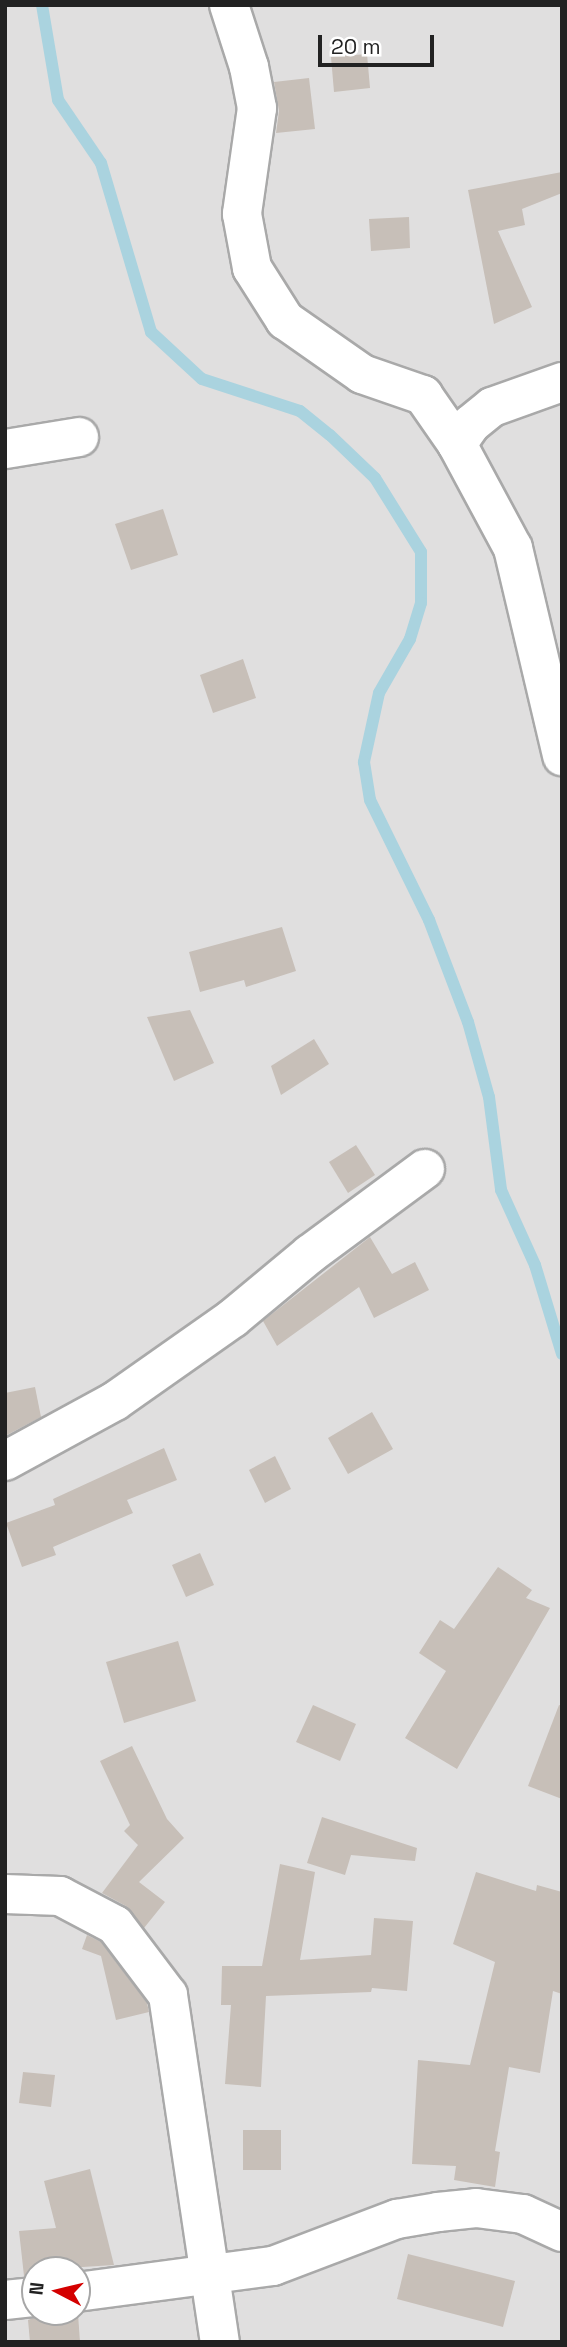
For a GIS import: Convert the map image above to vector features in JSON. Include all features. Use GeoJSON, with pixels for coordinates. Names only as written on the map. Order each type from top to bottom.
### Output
{"type":"FeatureCollection","features":[{"type":"Feature","properties":{"kind":"street"},"geometry":{"type":"LineString","coordinates":[[229,5],[257,108],[242,214],[252,268],[285,320],[362,374],[423,395],[457,444],[513,548],[562,756]]}},
{"type":"Feature","properties":{"kind":"street"},"geometry":{"type":"LineString","coordinates":[[457,444],[471,424],[492,407],[562,382]]}},
{"type":"Feature","properties":{"kind":"street"},"geometry":{"type":"LineString","coordinates":[[5,449],[79,437]]}},
{"type":"Feature","properties":{"kind":"street"},"geometry":{"type":"LineString","coordinates":[[5,1461],[115,1401],[233,1318],[310,1254],[425,1169]]}},
{"type":"Feature","properties":{"kind":"street"},"geometry":{"type":"LineString","coordinates":[[5,1894],[60,1896],[115,1925],[168,1995],[220,2342]]}},
{"type":"Feature","properties":{"kind":"street"},"geometry":{"type":"LineString","coordinates":[[91,2290],[273,2266],[397,2219],[438,2212],[476,2208],[523,2214],[562,2232]]}},
{"type":"Feature","properties":{"kind":"shaded area"},"geometry":{"type":"Polygon","coordinates":[[[5,5],[562,5],[562,2342],[5,2342],[5,5]]]}},
{"type":"Feature","properties":{"kind":"building"},"geometry":{"type":"Polygon","coordinates":[[[367,54],[370,88],[334,92],[331,57],[367,54]]]}},
{"type":"Feature","properties":{"kind":"building"},"geometry":{"type":"Polygon","coordinates":[[[309,78],[315,129],[276,133],[279,111],[274,82],[309,78]]]}},
{"type":"Feature","properties":{"kind":"building"},"geometry":{"type":"Polygon","coordinates":[[[562,172],[562,193],[522,209],[525,225],[498,231],[532,307],[494,324],[468,190],[562,172]]]}},
{"type":"Feature","properties":{"kind":"building"},"geometry":{"type":"Polygon","coordinates":[[[409,217],[410,248],[371,251],[369,219],[409,217]]]}},
{"type":"Feature","properties":{"kind":"building"},"geometry":{"type":"Polygon","coordinates":[[[163,509],[178,555],[131,570],[115,524],[163,509]]]}},
{"type":"Feature","properties":{"kind":"building"},"geometry":{"type":"Polygon","coordinates":[[[243,659],[256,698],[213,713],[200,675],[243,659]]]}},
{"type":"Feature","properties":{"kind":"building"},"geometry":{"type":"Polygon","coordinates":[[[282,927],[296,971],[246,987],[244,980],[200,992],[189,952],[282,927]]]}},
{"type":"Feature","properties":{"kind":"building"},"geometry":{"type":"Polygon","coordinates":[[[190,1010],[214,1063],[174,1081],[147,1017],[190,1010]]]}},
{"type":"Feature","properties":{"kind":"building"},"geometry":{"type":"Polygon","coordinates":[[[314,1039],[329,1064],[281,1095],[271,1066],[314,1039]]]}},
{"type":"Feature","properties":{"kind":"building"},"geometry":{"type":"Polygon","coordinates":[[[356,1145],[375,1175],[348,1193],[329,1162],[356,1145]]]}},
{"type":"Feature","properties":{"kind":"building"},"geometry":{"type":"Polygon","coordinates":[[[370,1237],[392,1274],[415,1262],[429,1290],[374,1318],[359,1287],[277,1346],[263,1321],[370,1237]]]}},
{"type":"Feature","properties":{"kind":"building"},"geometry":{"type":"Polygon","coordinates":[[[35,1387],[41,1417],[5,1436],[5,1393],[35,1387]]]}},
{"type":"Feature","properties":{"kind":"building"},"geometry":{"type":"Polygon","coordinates":[[[372,1412],[393,1449],[348,1474],[328,1438],[372,1412]]]}},
{"type":"Feature","properties":{"kind":"building"},"geometry":{"type":"Polygon","coordinates":[[[164,1448],[177,1480],[127,1500],[133,1513],[53,1547],[56,1555],[22,1567],[6,1523],[55,1505],[53,1499],[164,1448]]]}},
{"type":"Feature","properties":{"kind":"building"},"geometry":{"type":"Polygon","coordinates":[[[275,1456],[291,1489],[265,1503],[249,1470],[275,1456]]]}},
{"type":"Feature","properties":{"kind":"building"},"geometry":{"type":"Polygon","coordinates":[[[200,1553],[214,1585],[186,1597],[172,1565],[200,1553]]]}},
{"type":"Feature","properties":{"kind":"building"},"geometry":{"type":"Polygon","coordinates":[[[498,1567],[532,1590],[526,1598],[550,1608],[457,1769],[405,1738],[446,1671],[419,1653],[440,1620],[454,1629],[498,1567]]]}},
{"type":"Feature","properties":{"kind":"building"},"geometry":{"type":"Polygon","coordinates":[[[178,1641],[196,1701],[124,1723],[106,1662],[178,1641]]]}},
{"type":"Feature","properties":{"kind":"building"},"geometry":{"type":"Polygon","coordinates":[[[313,1705],[356,1724],[340,1761],[296,1742],[313,1705]]]}},
{"type":"Feature","properties":{"kind":"building"},"geometry":{"type":"Polygon","coordinates":[[[559,1705],[562,1706],[562,1799],[528,1786],[559,1705]]]}},
{"type":"Feature","properties":{"kind":"building"},"geometry":{"type":"Polygon","coordinates":[[[132,1746],[167,1819],[184,1838],[139,1882],[165,1902],[144,1928],[126,1906],[102,1893],[138,1845],[124,1831],[130,1825],[100,1761],[132,1746]]]}},
{"type":"Feature","properties":{"kind":"building"},"geometry":{"type":"Polygon","coordinates":[[[322,1817],[417,1848],[415,1861],[351,1855],[345,1875],[307,1863],[322,1817]]]}},
{"type":"Feature","properties":{"kind":"building"},"geometry":{"type":"Polygon","coordinates":[[[280,1864],[315,1872],[300,1960],[371,1955],[374,1918],[413,1921],[407,1991],[372,1988],[371,1992],[266,1996],[261,2087],[225,2084],[231,2005],[221,2005],[222,1966],[262,1966],[280,1864]]]}},
{"type":"Feature","properties":{"kind":"building"},"geometry":{"type":"Polygon","coordinates":[[[476,1872],[536,1891],[537,1885],[562,1892],[562,1994],[553,1991],[540,2073],[509,2067],[495,2151],[500,2152],[495,2187],[454,2180],[456,2166],[412,2164],[418,2060],[470,2065],[495,1962],[453,1944],[476,1872]]]}},
{"type":"Feature","properties":{"kind":"building"},"geometry":{"type":"Polygon","coordinates":[[[87,1935],[101,1942],[147,2003],[149,2012],[116,2020],[101,1956],[82,1949],[87,1935]]]}},
{"type":"Feature","properties":{"kind":"building"},"geometry":{"type":"Polygon","coordinates":[[[23,2072],[55,2075],[51,2107],[19,2103],[23,2072]]]}},
{"type":"Feature","properties":{"kind":"building"},"geometry":{"type":"Polygon","coordinates":[[[243,2130],[281,2130],[281,2170],[243,2170],[243,2130]]]}},
{"type":"Feature","properties":{"kind":"building"},"geometry":{"type":"Polygon","coordinates":[[[90,2169],[114,2265],[91,2266],[91,2256],[22,2256],[19,2231],[56,2228],[44,2181],[90,2169]]]}},
{"type":"Feature","properties":{"kind":"building"},"geometry":{"type":"Polygon","coordinates":[[[408,2254],[515,2281],[503,2327],[397,2299],[408,2254]]]}},
{"type":"Feature","properties":{"kind":"building"},"geometry":{"type":"Polygon","coordinates":[[[29,2326],[79,2326],[80,2342],[30,2342],[29,2326]]]}},
{"type":"Feature","properties":{"kind":"waterway"},"geometry":{"type":"LineString","coordinates":[[42,5],[58,100],[101,163],[151,332],[202,379],[300,411],[330,435],[375,478],[421,552],[421,603],[410,639],[379,693],[364,762],[370,800],[429,920],[468,1022],[489,1097],[501,1190],[535,1265],[562,1354]]}}]}
